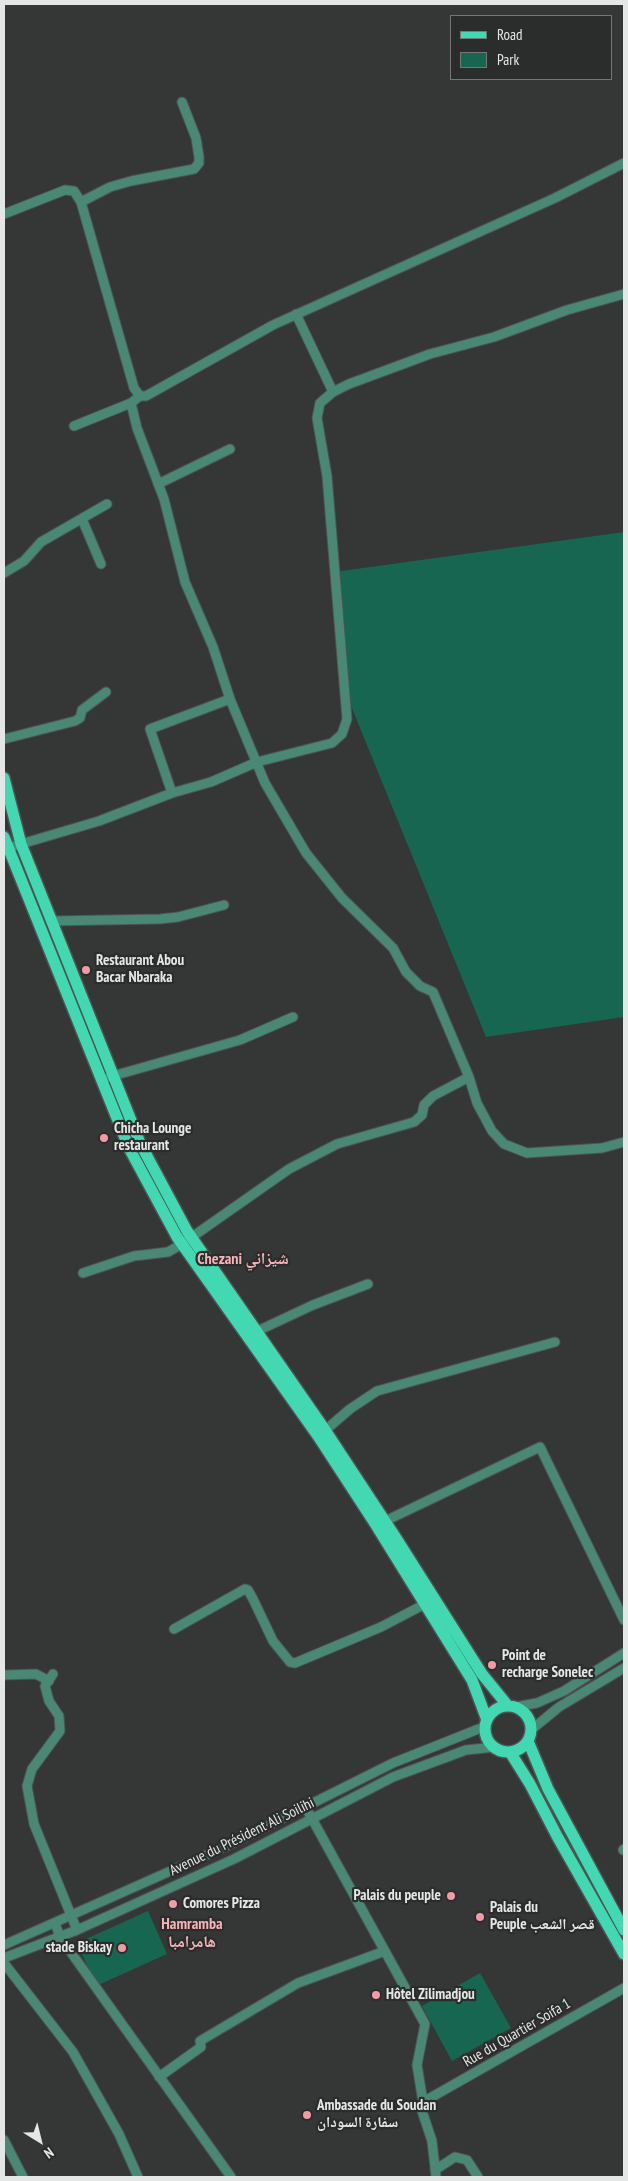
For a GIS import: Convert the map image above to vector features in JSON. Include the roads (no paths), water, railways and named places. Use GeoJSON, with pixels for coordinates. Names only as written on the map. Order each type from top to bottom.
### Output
{"type":"FeatureCollection","features":[{"type":"Feature","properties":{"kind":"main road"},"geometry":{"type":"LineString","coordinates":[[4,778],[21,844],[140,1143],[187,1241]]}},
{"type":"Feature","properties":{"kind":"main road"},"geometry":{"type":"LineString","coordinates":[[4,837],[6,849],[130,1148],[187,1241],[321,1433],[482,1674],[512,1707],[527,1716],[530,1735],[548,1789],[624,1930]]}},
{"type":"Feature","properties":{"kind":"main road"},"geometry":{"type":"LineString","coordinates":[[380,1523],[425,1604],[472,1680],[487,1723],[487,1738],[494,1747],[510,1752],[520,1748],[530,1735]]}},
{"type":"Feature","properties":{"kind":"main road"},"geometry":{"type":"LineString","coordinates":[[487,1723],[496,1710],[512,1707]]}},
{"type":"Feature","properties":{"kind":"main road"},"geometry":{"type":"LineString","coordinates":[[510,1752],[530,1784],[561,1844],[624,1954]]}},
{"type":"Feature","properties":{"kind":"street"},"geometry":{"type":"LineString","coordinates":[[82,202],[110,187],[131,180],[194,169],[199,163],[196,138],[182,102]]}},
{"type":"Feature","properties":{"kind":"street"},"geometry":{"type":"LineString","coordinates":[[74,426],[131,404],[140,396],[146,396],[296,314],[555,198],[624,164]]}},
{"type":"Feature","properties":{"kind":"street"},"geometry":{"type":"LineString","coordinates":[[4,214],[65,190],[74,191],[82,202],[134,388],[140,396]]}},
{"type":"Feature","properties":{"kind":"street"},"geometry":{"type":"LineString","coordinates":[[6,849],[99,821],[172,793],[211,782],[256,762],[332,742],[342,734],[346,720],[327,476],[317,418],[320,403],[333,392],[430,354],[494,337],[567,310],[624,294]]}},
{"type":"Feature","properties":{"kind":"street"},"geometry":{"type":"LineString","coordinates":[[296,314],[333,392]]}},
{"type":"Feature","properties":{"kind":"street"},"geometry":{"type":"LineString","coordinates":[[131,404],[137,428],[158,484],[185,582],[213,646],[230,699],[265,783],[306,853],[342,898],[393,948],[406,972],[420,986],[433,992],[469,1077],[477,1103],[492,1131],[504,1144],[527,1153],[594,1147],[602,1148],[624,1142]]}},
{"type":"Feature","properties":{"kind":"street"},"geometry":{"type":"LineString","coordinates":[[158,484],[230,449]]}},
{"type":"Feature","properties":{"kind":"street"},"geometry":{"type":"LineString","coordinates":[[4,574],[24,562],[42,542],[107,504]]}},
{"type":"Feature","properties":{"kind":"street"},"geometry":{"type":"LineString","coordinates":[[82,519],[101,564]]}},
{"type":"Feature","properties":{"kind":"street"},"geometry":{"type":"LineString","coordinates":[[4,740],[75,722],[80,718],[82,710],[106,692]]}},
{"type":"Feature","properties":{"kind":"street"},"geometry":{"type":"LineString","coordinates":[[172,793],[150,729],[230,699]]}},
{"type":"Feature","properties":{"kind":"street"},"geometry":{"type":"LineString","coordinates":[[52,921],[160,919],[178,917],[224,905]]}},
{"type":"Feature","properties":{"kind":"street"},"geometry":{"type":"LineString","coordinates":[[102,1079],[240,1040],[293,1017]]}},
{"type":"Feature","properties":{"kind":"street"},"geometry":{"type":"LineString","coordinates":[[83,1273],[134,1256],[168,1252],[187,1241],[289,1169],[337,1144],[414,1122],[422,1115],[424,1105],[433,1096],[469,1077]]}},
{"type":"Feature","properties":{"kind":"street"},"geometry":{"type":"LineString","coordinates":[[253,1334],[313,1305],[368,1284]]}},
{"type":"Feature","properties":{"kind":"street"},"geometry":{"type":"LineString","coordinates":[[321,1433],[350,1409],[378,1391],[555,1342]]}},
{"type":"Feature","properties":{"kind":"street"},"geometry":{"type":"LineString","coordinates":[[380,1523],[540,1447],[624,1620]]}},
{"type":"Feature","properties":{"kind":"street"},"geometry":{"type":"LineString","coordinates":[[174,1629],[245,1589],[248,1590],[273,1641],[290,1662],[295,1663],[381,1627],[425,1604]]}},
{"type":"Feature","properties":{"kind":"street"},"geometry":{"type":"LineString","coordinates":[[512,1707],[537,1703],[564,1691],[624,1653]]}},
{"type":"Feature","properties":{"kind":"street"},"geometry":{"type":"LineString","coordinates":[[530,1735],[559,1707],[624,1668]]}},
{"type":"Feature","properties":{"kind":"street"},"geometry":{"type":"LineString","coordinates":[[4,1675],[33,1674],[51,1677],[46,1686],[47,1694],[49,1701],[59,1716],[60,1731],[32,1769],[27,1786],[34,1824],[77,1930]]}},
{"type":"Feature","properties":{"kind":"street","name":"Avenue du Président Ali Soilihi"},"geometry":{"type":"LineString","coordinates":[[4,1945],[229,1845],[394,1763],[487,1723]]}},
{"type":"Feature","properties":{"kind":"street","name":"Avenue du Président Ali Soilihi"},"geometry":{"type":"LineString","coordinates":[[4,1958],[77,1930],[234,1859],[393,1777],[445,1756],[466,1750],[494,1747]]}},
{"type":"Feature","properties":{"kind":"street"},"geometry":{"type":"LineString","coordinates":[[305,1806],[425,2024],[417,2064],[423,2102],[422,2111],[432,2141],[436,2174]]}},
{"type":"Feature","properties":{"kind":"street"},"geometry":{"type":"LineString","coordinates":[[55,1923],[60,1937],[231,2177]]}},
{"type":"Feature","properties":{"kind":"street"},"geometry":{"type":"LineString","coordinates":[[159,2077],[201,2047],[200,2041],[298,1983],[385,1951]]}},
{"type":"Feature","properties":{"kind":"street"},"geometry":{"type":"LineString","coordinates":[[4,1963],[73,2052],[119,2134],[138,2177]]}},
{"type":"Feature","properties":{"kind":"street","name":"Rue du Quartier Soifa 1"},"geometry":{"type":"LineString","coordinates":[[423,2102],[624,1988]]}},
{"type":"Feature","properties":{"kind":"street"},"geometry":{"type":"LineString","coordinates":[[4,2140],[23,2177]]}},
{"type":"Feature","properties":{"kind":"street"},"geometry":{"type":"LineString","coordinates":[[436,2174],[455,2157],[467,2160],[478,2177]]}},
{"type":"Feature","properties":{"kind":"place","name":"Restaurant Abou Bacar Nbaraka"},"geometry":{"type":"Point","coordinates":[86,970]}},
{"type":"Feature","properties":{"kind":"place","name":"Chicha Lounge restaurant"},"geometry":{"type":"Point","coordinates":[104,1138]}},
{"type":"Feature","properties":{"kind":"place","name":"Point de recharge Sonelec"},"geometry":{"type":"Point","coordinates":[492,1665]}},
{"type":"Feature","properties":{"kind":"place","name":"Palais du peuple"},"geometry":{"type":"Point","coordinates":[451,1896]}},
{"type":"Feature","properties":{"kind":"place","name":"Comores Pizza"},"geometry":{"type":"Point","coordinates":[173,1904]}},
{"type":"Feature","properties":{"kind":"place","name":"Palais du Peuple قصر الشعب"},"geometry":{"type":"Point","coordinates":[480,1917]}},
{"type":"Feature","properties":{"kind":"place","name":"stade Biskay"},"geometry":{"type":"Point","coordinates":[122,1948]}},
{"type":"Feature","properties":{"kind":"place","name":"Hôtel Zilimadjou"},"geometry":{"type":"Point","coordinates":[376,1995]}},
{"type":"Feature","properties":{"kind":"place","name":"Ambassade du Soudan سفارة السودان"},"geometry":{"type":"Point","coordinates":[307,2115]}},
{"type":"Feature","properties":{"kind":"district","name":"Chezani شيزاني"},"geometry":{"type":"Point","coordinates":[243,1259]}},
{"type":"Feature","properties":{"kind":"district","name":"Hamramba هامرامبا"},"geometry":{"type":"Point","coordinates":[192,1933]}}]}
